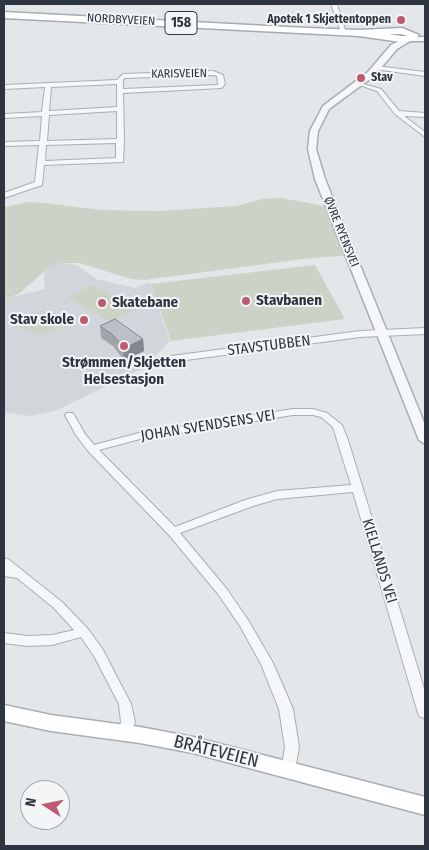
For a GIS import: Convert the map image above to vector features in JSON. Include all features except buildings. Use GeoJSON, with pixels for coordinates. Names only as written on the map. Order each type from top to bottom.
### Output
{"type":"FeatureCollection","features":[{"type":"Feature","properties":{"kind":"main road","name":"NORDBYVEIEN"},"geometry":{"type":"LineString","coordinates":[[4,15],[409,36]]}},
{"type":"Feature","properties":{"kind":"main road","name":"BRÅTEVEIEN"},"geometry":{"type":"LineString","coordinates":[[4,713],[58,724],[125,732],[186,744],[425,806]]}},
{"type":"Feature","properties":{"kind":"street"},"geometry":{"type":"LineString","coordinates":[[334,4],[344,32]]}},
{"type":"Feature","properties":{"kind":"street","name":"ØVRE RYENSVEI"},"geometry":{"type":"LineString","coordinates":[[409,36],[376,68],[333,101],[323,112],[314,131],[312,149],[320,179],[425,440]]}},
{"type":"Feature","properties":{"kind":"street"},"geometry":{"type":"LineString","coordinates":[[376,68],[425,74]]}},
{"type":"Feature","properties":{"kind":"street","name":"KARISVEIEN"},"geometry":{"type":"LineString","coordinates":[[4,87],[48,86],[59,83],[120,82],[121,77],[128,75],[213,73],[220,75],[222,84],[220,87],[213,88],[120,90]]}},
{"type":"Feature","properties":{"kind":"street"},"geometry":{"type":"LineString","coordinates":[[41,163],[120,160],[120,82]]}},
{"type":"Feature","properties":{"kind":"street"},"geometry":{"type":"LineString","coordinates":[[358,83],[379,90],[397,112],[425,134]]}},
{"type":"Feature","properties":{"kind":"street"},"geometry":{"type":"LineString","coordinates":[[4,196],[39,183],[48,86]]}},
{"type":"Feature","properties":{"kind":"street"},"geometry":{"type":"LineString","coordinates":[[4,116],[45,112],[120,109]]}},
{"type":"Feature","properties":{"kind":"street"},"geometry":{"type":"LineString","coordinates":[[397,112],[425,115]]}},
{"type":"Feature","properties":{"kind":"street"},"geometry":{"type":"LineString","coordinates":[[4,144],[120,141]]}},
{"type":"Feature","properties":{"kind":"street","name":"STAVSTUBBEN"},"geometry":{"type":"LineString","coordinates":[[156,361],[360,334],[425,331]]}},
{"type":"Feature","properties":{"kind":"street","name":"JOHAN SVENDSENS VEI"},"geometry":{"type":"LineString","coordinates":[[92,449],[139,436],[293,412],[313,412],[324,415]]}},
{"type":"Feature","properties":{"kind":"street"},"geometry":{"type":"LineString","coordinates":[[70,415],[81,436],[174,532],[222,591],[244,623],[267,663],[282,696],[290,726],[292,753],[288,770]]}},
{"type":"Feature","properties":{"kind":"street","name":"KIELLANDS VEI"},"geometry":{"type":"LineString","coordinates":[[324,415],[337,425],[380,558],[425,713]]}},
{"type":"Feature","properties":{"kind":"street"},"geometry":{"type":"LineString","coordinates":[[174,532],[249,503],[277,495],[356,488]]}},
{"type":"Feature","properties":{"kind":"street"},"geometry":{"type":"LineString","coordinates":[[4,562],[58,605],[84,632],[99,653],[125,704],[128,722],[125,732]]}},
{"type":"Feature","properties":{"kind":"street"},"geometry":{"type":"LineString","coordinates":[[4,572],[22,575]]}},
{"type":"Feature","properties":{"kind":"street"},"geometry":{"type":"LineString","coordinates":[[4,638],[28,641],[52,640],[84,632]]}},
{"type":"Feature","properties":{"kind":"shaded area"},"geometry":{"type":"Polygon","coordinates":[[[281,198],[335,208],[355,255],[311,258],[144,280],[131,279],[79,263],[58,263],[48,268],[20,293],[4,298],[4,207],[29,202],[101,210],[159,211],[236,206],[263,199],[281,198]]]}},
{"type":"Feature","properties":{"kind":"shaded area","name":"Stav skole"},"geometry":{"type":"Polygon","coordinates":[[[55,262],[76,265],[96,279],[135,288],[150,282],[170,341],[144,368],[55,411],[29,416],[4,412],[4,299],[45,289],[44,272],[55,262]]]}},
{"type":"Feature","properties":{"kind":"shaded area","name":"Stavbanen"},"geometry":{"type":"Polygon","coordinates":[[[315,265],[345,319],[171,341],[151,284],[315,265]]]}},
{"type":"Feature","properties":{"kind":"shaded area","name":"Skatebane"},"geometry":{"type":"Polygon","coordinates":[[[93,285],[136,309],[110,322],[68,297],[93,285]]]}},
{"type":"Feature","properties":{"kind":"shaded area"},"geometry":{"type":"Polygon","coordinates":[[[41,310],[70,322],[41,336],[12,324],[41,310]]]}},
{"type":"Feature","properties":{"kind":"place","name":"Apotek 1 Skjettentoppen"},"geometry":{"type":"Point","coordinates":[401,20]}},
{"type":"Feature","properties":{"kind":"place","name":"Stav"},"geometry":{"type":"Point","coordinates":[361,78]}},
{"type":"Feature","properties":{"kind":"place","name":"Stavbanen"},"geometry":{"type":"Point","coordinates":[246,301]}},
{"type":"Feature","properties":{"kind":"place","name":"Skatebane"},"geometry":{"type":"Point","coordinates":[102,303]}},
{"type":"Feature","properties":{"kind":"place","name":"Stav skole"},"geometry":{"type":"Point","coordinates":[84,320]}},
{"type":"Feature","properties":{"kind":"place","name":"Strømmen/Skjetten Helsestasjon"},"geometry":{"type":"Point","coordinates":[124,346]}}]}
